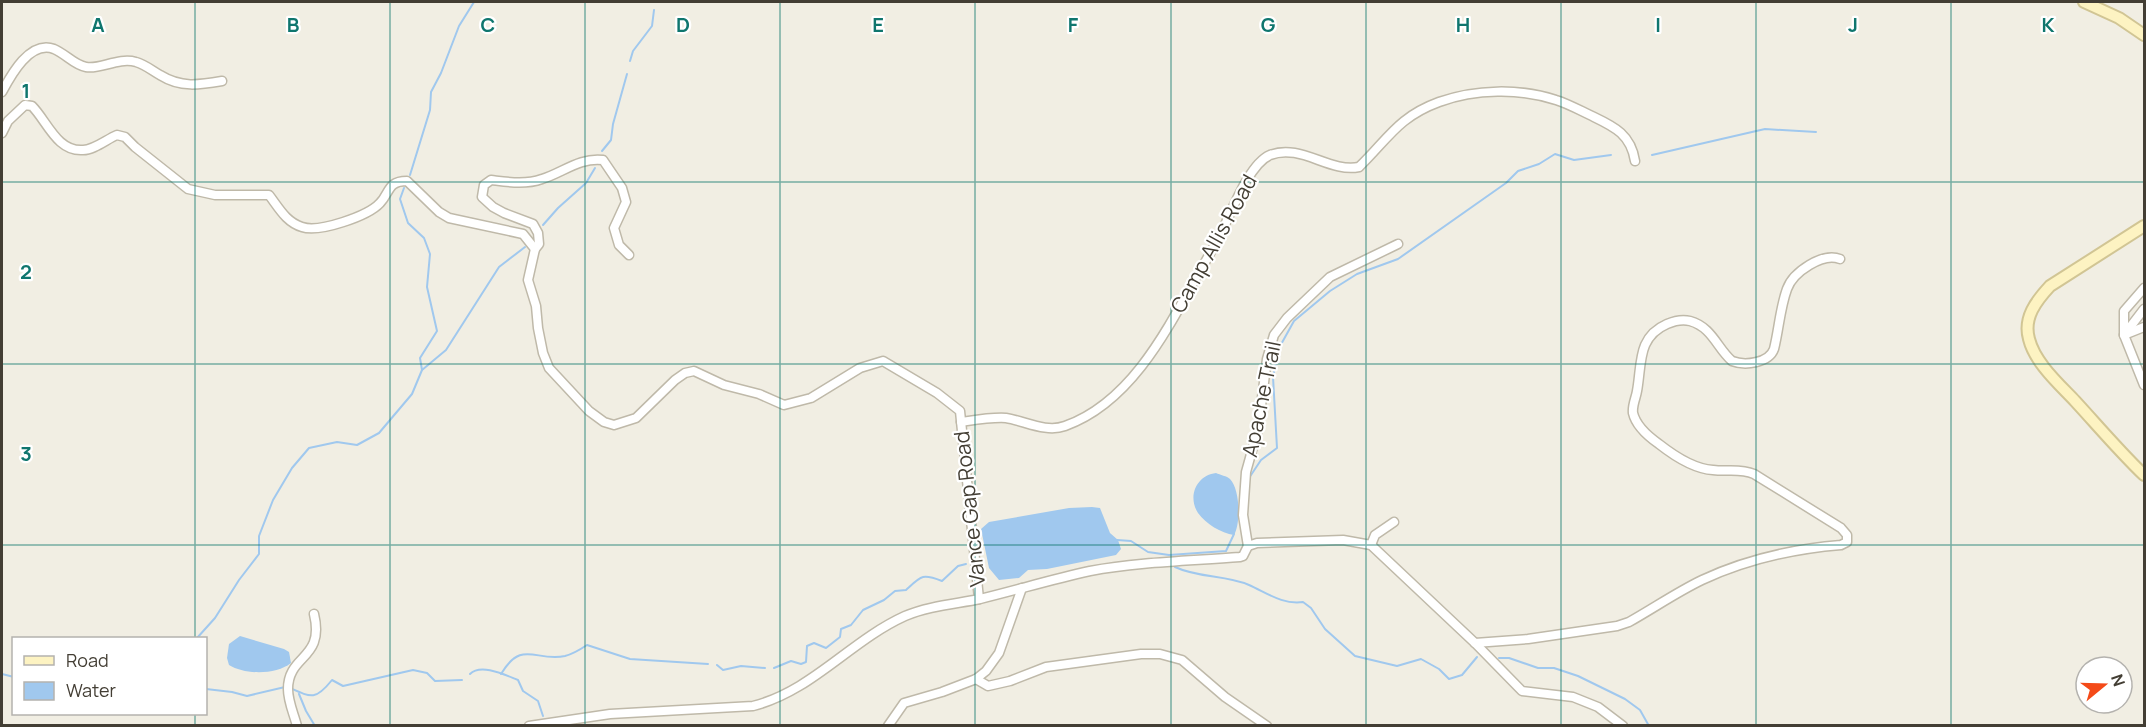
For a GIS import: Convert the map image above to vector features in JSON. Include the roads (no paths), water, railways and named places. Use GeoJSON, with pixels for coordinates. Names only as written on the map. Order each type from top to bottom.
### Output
{"type":"FeatureCollection","features":[{"type":"Feature","properties":{"kind":"main road"},"geometry":{"type":"LineString","coordinates":[[2084,2],[2119,18],[2145,34]]}},
{"type":"Feature","properties":{"kind":"main road"},"geometry":{"type":"LineString","coordinates":[[2145,226],[2050,286],[2032,308],[2028,326],[2029,340],[2034,352],[2049,373],[2145,475]]}},
{"type":"Feature","properties":{"kind":"street"},"geometry":{"type":"LineString","coordinates":[[2,92],[14,70],[34,51],[47,48],[55,50],[78,65],[90,68],[117,61],[136,62],[182,85],[196,86],[222,81]]}},
{"type":"Feature","properties":{"kind":"street","name":"Camp Allis Road"},"geometry":{"type":"LineString","coordinates":[[961,422],[1005,418],[1052,428],[1062,427],[1093,412],[1113,397],[1131,379],[1160,340],[1220,236],[1248,178],[1262,160],[1271,155],[1290,153],[1344,169],[1359,167],[1396,126],[1413,115],[1439,102],[1486,92],[1539,96],[1569,105],[1610,125],[1625,137],[1633,148],[1635,160]]}},
{"type":"Feature","properties":{"kind":"street"},"geometry":{"type":"LineString","coordinates":[[2,133],[8,121],[25,105],[32,106],[52,134],[72,149],[84,150],[117,135],[126,137],[135,147],[188,189],[215,195],[269,195],[286,218],[303,228],[328,226],[348,220],[381,203],[388,190],[396,183],[407,181],[439,212],[449,218],[523,234],[535,249],[539,244],[538,233],[533,224],[493,207],[482,197],[484,185],[491,180],[522,183],[542,179],[566,167],[594,159],[603,160],[622,188],[626,201],[614,228],[619,244],[628,255]]}},
{"type":"Feature","properties":{"kind":"street","name":"Apache Trail"},"geometry":{"type":"LineString","coordinates":[[1248,546],[1243,515],[1246,472],[1258,429],[1267,359],[1274,335],[1287,318],[1330,277],[1398,244]]}},
{"type":"Feature","properties":{"kind":"street","name":"Vance Gap Road"},"geometry":{"type":"LineString","coordinates":[[535,249],[528,280],[536,306],[543,353],[549,368],[589,411],[604,422],[614,425],[636,418],[675,380],[685,373],[694,371],[724,385],[759,394],[784,405],[811,398],[860,368],[883,361],[937,393],[960,411],[979,599]]}},
{"type":"Feature","properties":{"kind":"street"},"geometry":{"type":"LineString","coordinates":[[1475,643],[1528,639],[1617,626],[1701,581],[1737,565],[1799,549],[1841,545],[1847,542],[1847,535],[1841,528],[1754,474],[1741,470],[1712,470],[1676,455],[1642,429],[1633,412],[1640,359],[1646,343],[1656,330],[1672,322],[1690,321],[1713,336],[1732,361],[1744,364],[1766,359],[1772,355],[1774,349],[1790,283],[1810,264],[1819,259],[1832,256],[1840,259]]}},
{"type":"Feature","properties":{"kind":"street"},"geometry":{"type":"LineString","coordinates":[[2145,288],[2124,311],[2124,335],[2145,385]]}},
{"type":"Feature","properties":{"kind":"street"},"geometry":{"type":"LineString","coordinates":[[2124,335],[2145,309]]}},
{"type":"Feature","properties":{"kind":"street"},"geometry":{"type":"LineString","coordinates":[[2124,335],[2145,327]]}},
{"type":"Feature","properties":{"kind":"street"},"geometry":{"type":"LineString","coordinates":[[1371,545],[1376,535],[1394,522]]}},
{"type":"Feature","properties":{"kind":"street"},"geometry":{"type":"LineString","coordinates":[[529,726],[610,714],[741,708],[767,702],[808,681],[871,637],[905,616],[919,611],[979,599],[1091,571],[1122,566],[1240,557],[1243,556],[1248,546],[1270,542],[1343,540],[1371,545],[1475,643],[1522,691],[1573,697],[1598,707],[1623,726]]}},
{"type":"Feature","properties":{"kind":"street"},"geometry":{"type":"LineString","coordinates":[[888,726],[904,703],[976,679],[986,671],[999,653],[1022,588]]}},
{"type":"Feature","properties":{"kind":"street"},"geometry":{"type":"LineString","coordinates":[[297,726],[288,686],[294,668],[313,647],[316,639],[317,628],[314,614]]}},
{"type":"Feature","properties":{"kind":"street"},"geometry":{"type":"LineString","coordinates":[[976,679],[988,686],[1010,681],[1046,667],[1141,654],[1160,654],[1182,660],[1225,697],[1267,726]]}},
{"type":"Feature","properties":{"kind":"water"},"geometry":{"type":"Polygon","coordinates":[[[1216,473],[1230,479],[1236,490],[1238,523],[1234,535],[1209,524],[1201,517],[1195,506],[1194,493],[1199,482],[1216,473]]]}},
{"type":"Feature","properties":{"kind":"water"},"geometry":{"type":"Polygon","coordinates":[[[1069,508],[1100,508],[1110,533],[1118,540],[1121,549],[1116,555],[1047,569],[1028,570],[1019,578],[999,580],[989,568],[981,529],[989,522],[1069,508]]]}},
{"type":"Feature","properties":{"kind":"water"},"geometry":{"type":"Polygon","coordinates":[[[240,636],[284,649],[289,652],[291,663],[269,672],[243,671],[229,665],[227,658],[229,644],[240,636]]]}},
{"type":"Feature","properties":{"kind":"waterway"},"geometry":{"type":"LineString","coordinates":[[410,175],[430,110],[431,92],[459,26],[474,2]]}},
{"type":"Feature","properties":{"kind":"waterway"},"geometry":{"type":"LineString","coordinates":[[630,61],[633,51],[652,26],[654,10]]}},
{"type":"Feature","properties":{"kind":"waterway"},"geometry":{"type":"LineString","coordinates":[[602,151],[611,140],[613,124],[627,74]]}},
{"type":"Feature","properties":{"kind":"waterway"},"geometry":{"type":"LineString","coordinates":[[1652,155],[1765,129],[1816,132]]}},
{"type":"Feature","properties":{"kind":"waterway"},"geometry":{"type":"LineString","coordinates":[[1249,478],[1261,460],[1277,448],[1273,377],[1279,348],[1294,321],[1330,291],[1357,274],[1398,259],[1506,183],[1518,171],[1539,164],[1555,154],[1574,160],[1611,155]]}},
{"type":"Feature","properties":{"kind":"waterway"},"geometry":{"type":"LineString","coordinates":[[543,225],[586,183],[595,168]]}},
{"type":"Feature","properties":{"kind":"waterway"},"geometry":{"type":"LineString","coordinates":[[404,188],[400,199],[408,223],[424,238],[430,254],[427,287],[437,331],[420,358],[422,370]]}},
{"type":"Feature","properties":{"kind":"waterway"},"geometry":{"type":"LineString","coordinates":[[198,637],[215,618],[259,554],[259,536],[273,500],[292,468],[309,448],[337,442],[357,445],[379,433],[412,394],[422,370],[446,350],[499,267],[525,247]]}},
{"type":"Feature","properties":{"kind":"waterway"},"geometry":{"type":"LineString","coordinates":[[1117,540],[1131,541],[1148,552],[1169,555],[1226,551],[1234,534]]}},
{"type":"Feature","properties":{"kind":"waterway"},"geometry":{"type":"LineString","coordinates":[[774,668],[791,661],[801,664],[806,662],[807,646],[814,643],[826,648],[840,637],[841,629],[851,625],[863,610],[884,600],[895,591],[906,590],[922,577],[942,581],[958,566],[966,564]]}},
{"type":"Feature","properties":{"kind":"waterway"},"geometry":{"type":"LineString","coordinates":[[1175,567],[1184,571],[1240,582],[1289,602],[1303,602],[1311,608],[1325,629],[1355,656],[1397,666],[1421,659],[1439,669],[1449,679],[1462,675],[1477,657]]}},
{"type":"Feature","properties":{"kind":"waterway"},"geometry":{"type":"LineString","coordinates":[[501,674],[516,657],[530,654],[565,656],[587,645],[630,659],[708,664]]}},
{"type":"Feature","properties":{"kind":"waterway"},"geometry":{"type":"LineString","coordinates":[[1499,658],[1509,658],[1538,668],[1554,668],[1578,676],[1625,699],[1640,710],[1649,726]]}},
{"type":"Feature","properties":{"kind":"waterway"},"geometry":{"type":"LineString","coordinates":[[717,665],[723,670],[741,666],[765,668]]}},
{"type":"Feature","properties":{"kind":"waterway"},"geometry":{"type":"LineString","coordinates":[[290,688],[313,695],[322,691],[332,680],[343,686],[413,670],[427,673],[435,681],[462,680]]}},
{"type":"Feature","properties":{"kind":"waterway"},"geometry":{"type":"LineString","coordinates":[[470,674],[487,670],[518,680],[523,691],[538,701],[543,716]]}},
{"type":"Feature","properties":{"kind":"waterway"},"geometry":{"type":"LineString","coordinates":[[2,674],[12,676]]}},
{"type":"Feature","properties":{"kind":"waterway"},"geometry":{"type":"LineString","coordinates":[[207,689],[247,696],[285,687]]}},
{"type":"Feature","properties":{"kind":"waterway"},"geometry":{"type":"LineString","coordinates":[[299,694],[315,726]]}}]}
